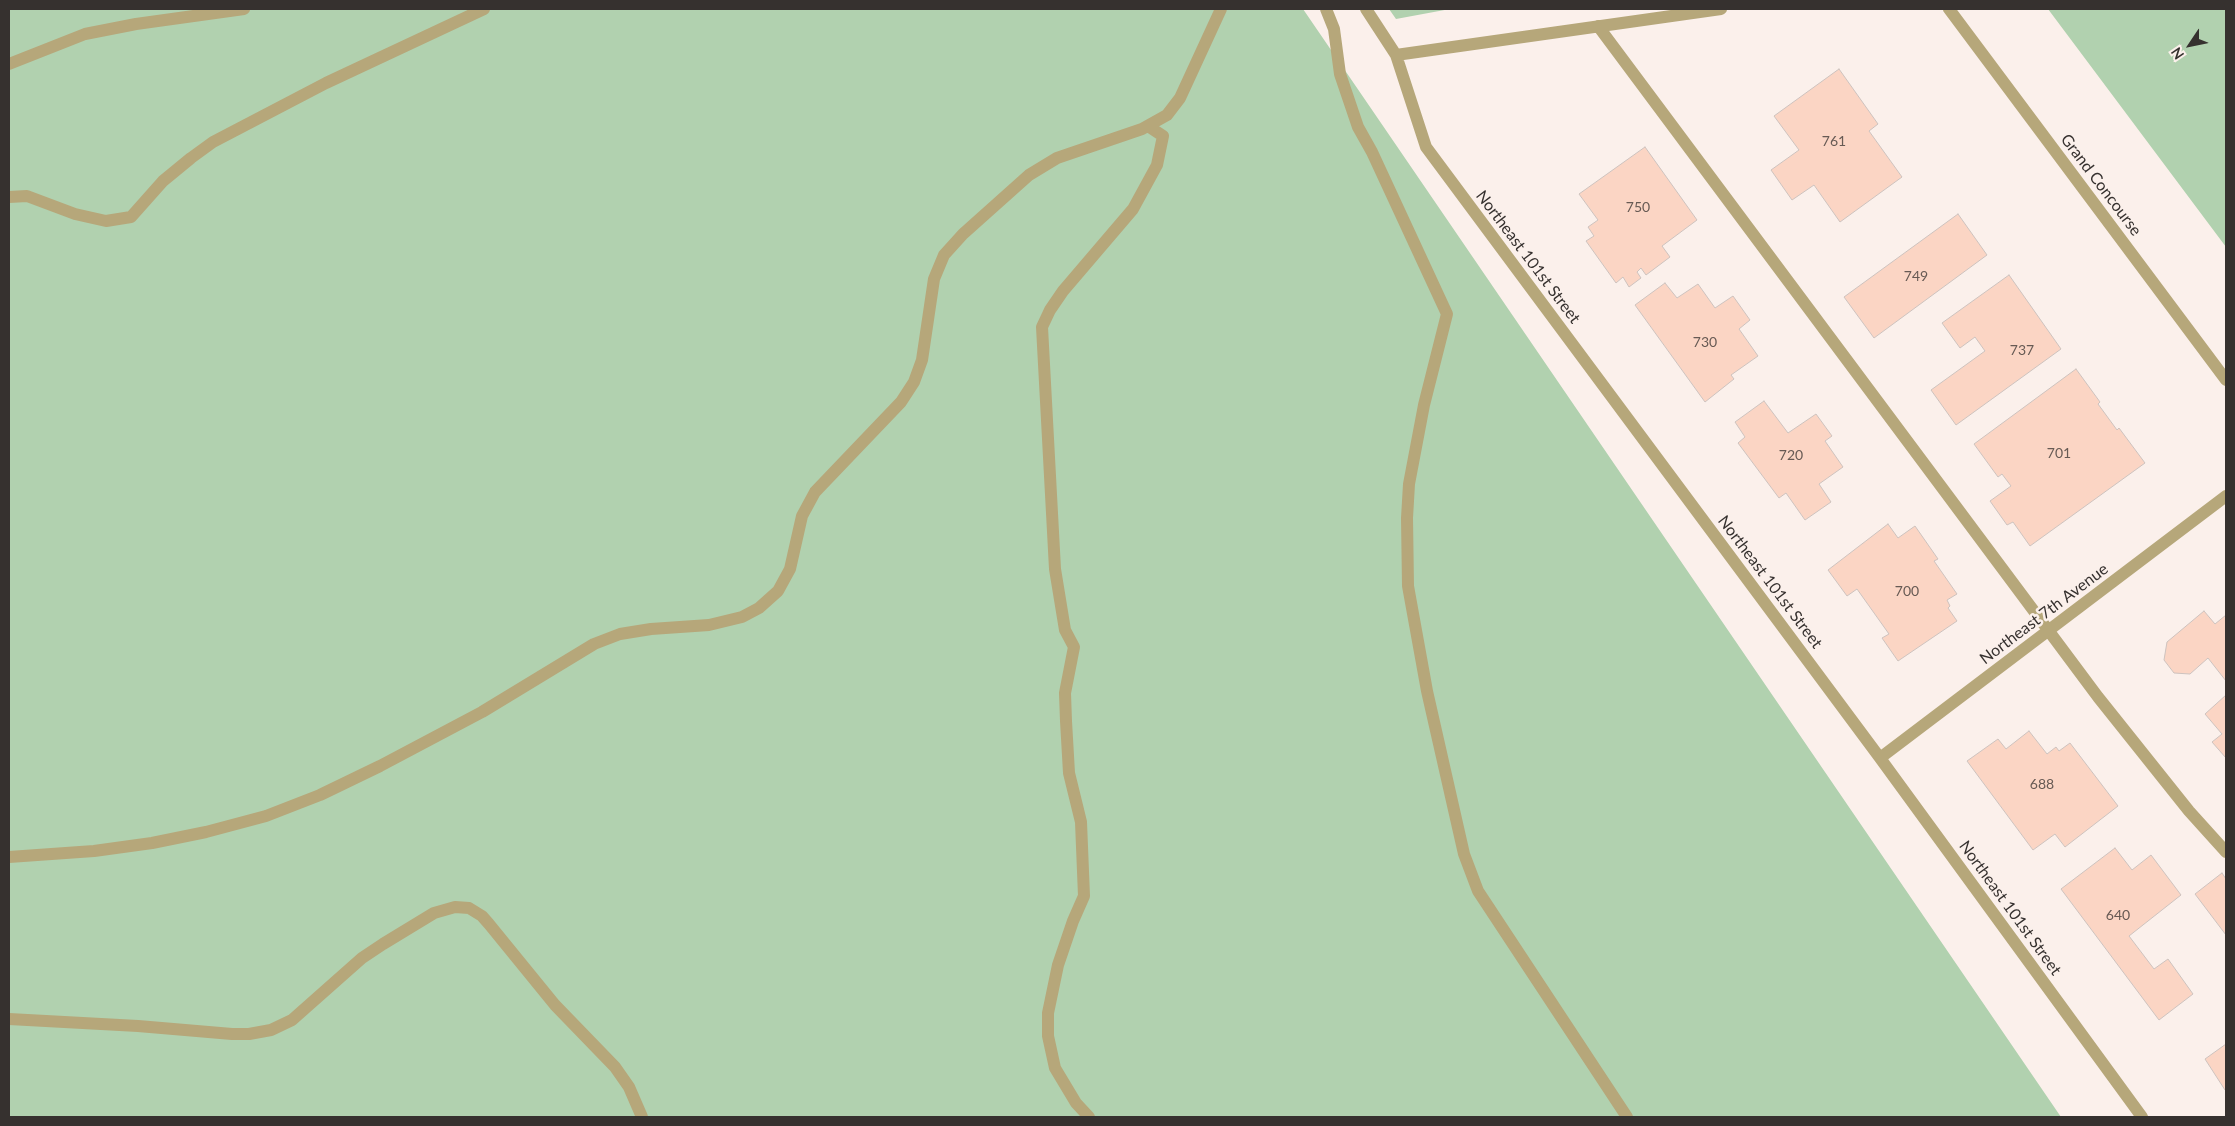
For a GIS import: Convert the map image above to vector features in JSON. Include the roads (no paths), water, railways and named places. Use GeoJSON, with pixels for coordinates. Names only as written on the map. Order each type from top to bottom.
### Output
{"type":"FeatureCollection","features":[{"type":"Feature","properties":{"kind":"street"},"geometry":{"type":"LineString","coordinates":[[9,64],[85,34],[136,24],[244,9]]}},
{"type":"Feature","properties":{"kind":"street"},"geometry":{"type":"LineString","coordinates":[[9,197],[27,196],[75,214],[106,221],[131,217],[163,181],[190,158],[214,142],[326,83],[484,9]]}},
{"type":"Feature","properties":{"kind":"street"},"geometry":{"type":"LineString","coordinates":[[9,856],[94,851],[152,843],[206,832],[266,816],[320,795],[380,766],[482,712],[594,644],[620,634],[651,629],[708,626],[742,617],[759,608],[778,591],[790,569],[802,516],[815,492],[901,402],[914,382],[922,360],[934,279],[944,255],[963,234],[1029,175],[1057,158],[1148,126],[1167,116],[1180,98],[1221,9]]}},
{"type":"Feature","properties":{"kind":"street"},"geometry":{"type":"LineString","coordinates":[[1326,9],[1334,28],[1340,74],[1358,127],[1384,178],[1446,314],[1424,405],[1409,484],[1407,518],[1408,586],[1427,691],[1464,854],[1478,891],[1626,1117]]}},
{"type":"Feature","properties":{"kind":"street","name":"Northeast 101st Street"},"geometry":{"type":"LineString","coordinates":[[1366,9],[1396,55],[1426,147],[1880,758],[2142,1117]]}},
{"type":"Feature","properties":{"kind":"street"},"geometry":{"type":"LineString","coordinates":[[1396,55],[1721,9]]}},
{"type":"Feature","properties":{"kind":"street","name":"Grand Concourse"},"geometry":{"type":"LineString","coordinates":[[1949,9],[2226,380]]}},
{"type":"Feature","properties":{"kind":"street"},"geometry":{"type":"LineString","coordinates":[[1598,26],[2110,712],[2189,811],[2226,852]]}},
{"type":"Feature","properties":{"kind":"street"},"geometry":{"type":"LineString","coordinates":[[1089,1117],[1076,1102],[1055,1068],[1048,1036],[1048,1013],[1058,965],[1084,896],[1081,822],[1069,773],[1064,693],[1074,648],[1065,630],[1055,569],[1042,327],[1050,310],[1063,292],[1133,209],[1157,165],[1162,136],[1148,126]]}},
{"type":"Feature","properties":{"kind":"street","name":"Northeast 7th Avenue"},"geometry":{"type":"LineString","coordinates":[[1880,758],[2226,496]]}},
{"type":"Feature","properties":{"kind":"street"},"geometry":{"type":"LineString","coordinates":[[9,1020],[129,1025],[232,1034],[249,1034],[271,1030],[292,1020],[362,958],[382,944],[434,912],[455,907],[469,908],[482,916],[555,1005],[615,1067],[632,1092],[642,1117]]}}]}
